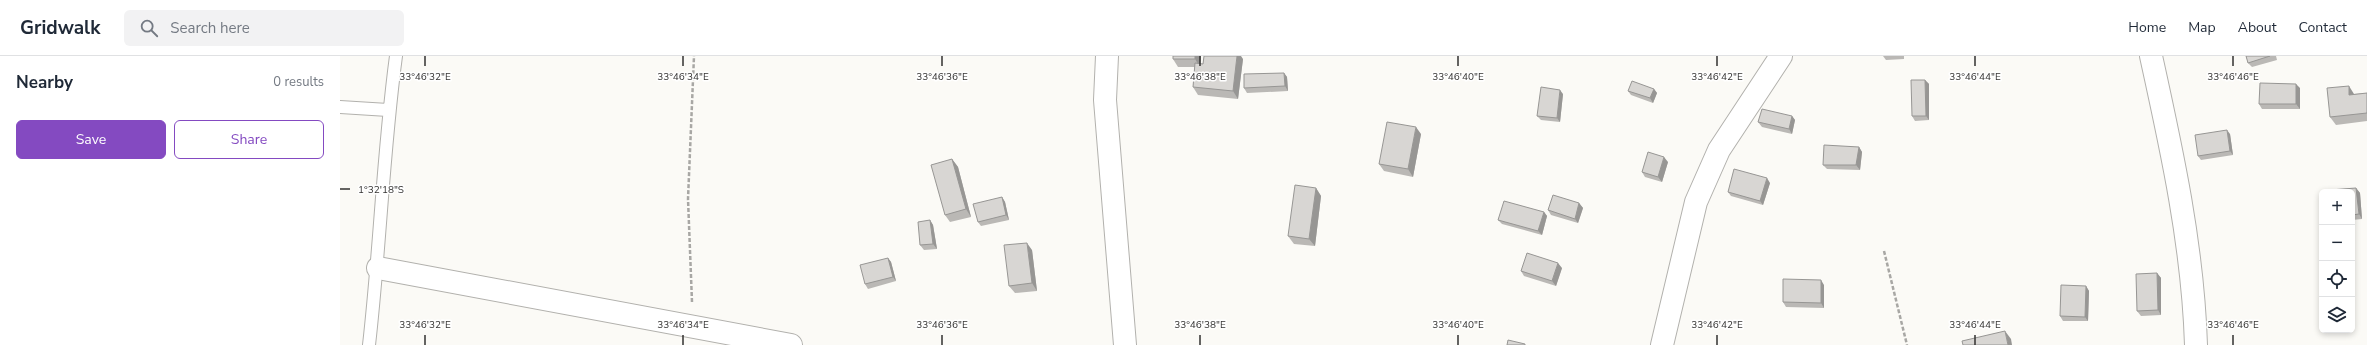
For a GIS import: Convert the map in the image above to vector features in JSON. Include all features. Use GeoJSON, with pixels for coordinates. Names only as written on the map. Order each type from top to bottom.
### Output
{"type":"FeatureCollection","features":[{"type":"Feature","properties":{"kind":"street"},"geometry":{"type":"LineString","coordinates":[[1107,56],[1105,100],[1125,345]]}},
{"type":"Feature","properties":{"kind":"street"},"geometry":{"type":"LineString","coordinates":[[1662,345],[1696,202],[1719,150],[1781,56]]}},
{"type":"Feature","properties":{"kind":"street"},"geometry":{"type":"LineString","coordinates":[[2151,56],[2172,151],[2184,224],[2194,300],[2196,345]]}},
{"type":"Feature","properties":{"kind":"street"},"geometry":{"type":"LineString","coordinates":[[378,268],[790,345]]}},
{"type":"Feature","properties":{"kind":"lane"},"geometry":{"type":"LineString","coordinates":[[369,345],[378,268],[388,110],[396,56]]}},
{"type":"Feature","properties":{"kind":"lane"},"geometry":{"type":"LineString","coordinates":[[340,107],[388,110]]}},
{"type":"Feature","properties":{"kind":"path"},"geometry":{"type":"LineString","coordinates":[[693,326],[688,199],[694,56]]}},
{"type":"Feature","properties":{"kind":"path"},"geometry":{"type":"LineString","coordinates":[[1884,251],[1907,345]]}},
{"type":"Feature","properties":{"kind":"building"},"geometry":{"type":"Polygon","coordinates":[[[1173,56],[1195,56],[1195,59],[1173,59],[1173,56]]]}},
{"type":"Feature","properties":{"kind":"building"},"geometry":{"type":"Polygon","coordinates":[[[1204,56],[1237,56],[1233,91],[1193,87],[1195,63],[1203,64],[1204,56]]]}},
{"type":"Feature","properties":{"kind":"building"},"geometry":{"type":"Polygon","coordinates":[[[2246,56],[2270,56],[2248,63],[2246,56]]]}},
{"type":"Feature","properties":{"kind":"building"},"geometry":{"type":"Polygon","coordinates":[[[1284,73],[1285,86],[1244,88],[1244,74],[1284,73]]]}},
{"type":"Feature","properties":{"kind":"building"},"geometry":{"type":"Polygon","coordinates":[[[1911,80],[1925,80],[1926,116],[1912,116],[1911,80]]]}},
{"type":"Feature","properties":{"kind":"building"},"geometry":{"type":"Polygon","coordinates":[[[1632,81],[1654,89],[1650,98],[1628,91],[1632,81]]]}},
{"type":"Feature","properties":{"kind":"building"},"geometry":{"type":"Polygon","coordinates":[[[2260,83],[2296,84],[2296,104],[2259,104],[2260,83]]]}},
{"type":"Feature","properties":{"kind":"building"},"geometry":{"type":"Polygon","coordinates":[[[2349,86],[2349,95],[2367,93],[2367,113],[2330,117],[2327,88],[2349,86]]]}},
{"type":"Feature","properties":{"kind":"building"},"geometry":{"type":"Polygon","coordinates":[[[1541,87],[1560,90],[1557,118],[1537,116],[1541,87]]]}},
{"type":"Feature","properties":{"kind":"building"},"geometry":{"type":"Polygon","coordinates":[[[1762,109],[1792,116],[1789,129],[1758,122],[1762,109]]]}},
{"type":"Feature","properties":{"kind":"building"},"geometry":{"type":"Polygon","coordinates":[[[1387,122],[1416,127],[1408,169],[1379,164],[1387,122]]]}},
{"type":"Feature","properties":{"kind":"building"},"geometry":{"type":"Polygon","coordinates":[[[2227,130],[2230,151],[2198,156],[2195,135],[2227,130]]]}},
{"type":"Feature","properties":{"kind":"building"},"geometry":{"type":"Polygon","coordinates":[[[1824,145],[1859,147],[1856,165],[1823,165],[1824,145]]]}},
{"type":"Feature","properties":{"kind":"building"},"geometry":{"type":"Polygon","coordinates":[[[1648,152],[1664,157],[1658,177],[1642,172],[1648,152]]]}},
{"type":"Feature","properties":{"kind":"building"},"geometry":{"type":"Polygon","coordinates":[[[952,159],[966,209],[945,215],[931,165],[952,159]]]}},
{"type":"Feature","properties":{"kind":"building"},"geometry":{"type":"Polygon","coordinates":[[[1734,169],[1767,178],[1760,201],[1728,192],[1734,169]]]}},
{"type":"Feature","properties":{"kind":"building"},"geometry":{"type":"Polygon","coordinates":[[[1295,185],[1316,188],[1309,239],[1288,236],[1295,185]]]}},
{"type":"Feature","properties":{"kind":"building"},"geometry":{"type":"Polygon","coordinates":[[[2356,188],[2359,214],[2355,215],[2355,189],[2343,189],[2356,188]]]}},
{"type":"Feature","properties":{"kind":"building"},"geometry":{"type":"Polygon","coordinates":[[[1553,195],[1579,203],[1575,219],[1548,210],[1553,195]]]}},
{"type":"Feature","properties":{"kind":"building"},"geometry":{"type":"Polygon","coordinates":[[[1002,197],[1006,215],[978,222],[973,204],[1002,197]]]}},
{"type":"Feature","properties":{"kind":"building"},"geometry":{"type":"Polygon","coordinates":[[[1504,201],[1544,212],[1538,231],[1498,220],[1504,201]]]}},
{"type":"Feature","properties":{"kind":"building"},"geometry":{"type":"Polygon","coordinates":[[[930,220],[933,244],[920,245],[918,222],[930,220]]]}},
{"type":"Feature","properties":{"kind":"building"},"geometry":{"type":"Polygon","coordinates":[[[1027,243],[1032,283],[1009,286],[1004,245],[1027,243]]]}},
{"type":"Feature","properties":{"kind":"building"},"geometry":{"type":"Polygon","coordinates":[[[1527,253],[1558,263],[1552,281],[1521,271],[1527,253]]]}},
{"type":"Feature","properties":{"kind":"building"},"geometry":{"type":"Polygon","coordinates":[[[888,258],[893,277],[865,284],[860,265],[888,258]]]}},
{"type":"Feature","properties":{"kind":"building"},"geometry":{"type":"Polygon","coordinates":[[[2157,273],[2158,310],[2137,311],[2136,274],[2157,273]]]}},
{"type":"Feature","properties":{"kind":"building"},"geometry":{"type":"Polygon","coordinates":[[[1783,279],[1821,280],[1821,303],[1783,302],[1783,279]]]}},
{"type":"Feature","properties":{"kind":"building"},"geometry":{"type":"Polygon","coordinates":[[[2061,285],[2086,286],[2085,317],[2060,316],[2061,285]]]}},
{"type":"Feature","properties":{"kind":"building"},"geometry":{"type":"Polygon","coordinates":[[[2005,331],[2008,345],[1963,345],[1962,341],[2005,331]]]}},
{"type":"Feature","properties":{"kind":"building"},"geometry":{"type":"Polygon","coordinates":[[[1508,340],[1525,344],[1525,345],[1507,345],[1508,340]]]}}]}
